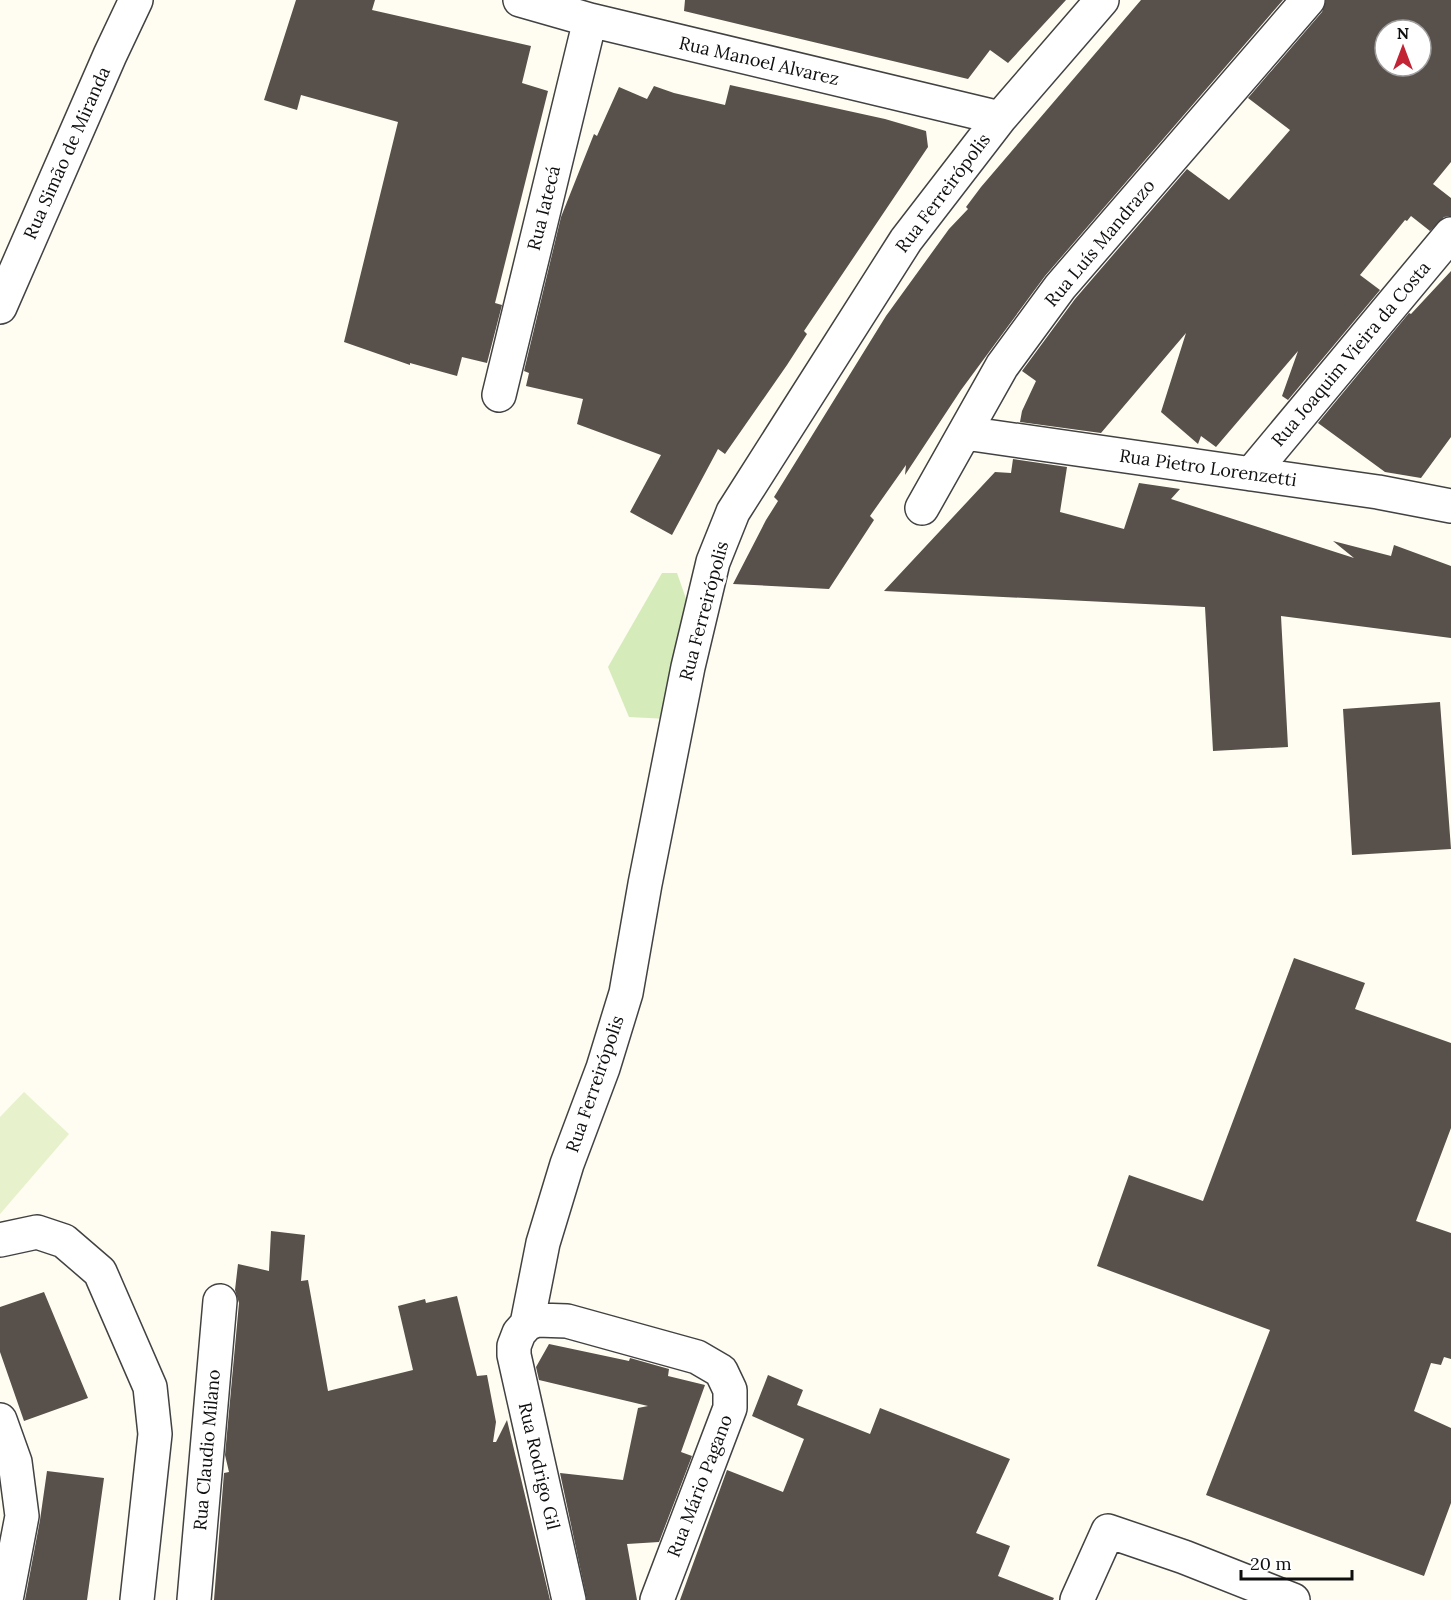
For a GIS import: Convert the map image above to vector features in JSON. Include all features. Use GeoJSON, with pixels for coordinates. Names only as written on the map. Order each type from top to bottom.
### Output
{"type":"FeatureCollection","features":[{"type":"Feature","properties":{"kind":"street","name":"Rua Simão de Miranda"},"geometry":{"type":"LineString","coordinates":[[0,307],[136,0]]}},
{"type":"Feature","properties":{"kind":"street","name":"Rua Manoel Alvarez"},"geometry":{"type":"LineString","coordinates":[[520,0],[590,20],[1000,118]]}},
{"type":"Feature","properties":{"kind":"street","name":"Rua Ferreirópolis"},"geometry":{"type":"LineString","coordinates":[[523,1329],[543,1243],[567,1164],[603,1068],[626,993],[686,678],[713,562],[733,512],[906,240],[1000,118],[1102,0]]}},
{"type":"Feature","properties":{"kind":"street","name":"Rua Luís Mandrazo"},"geometry":{"type":"LineString","coordinates":[[922,508],[1002,366],[1060,287],[1308,0]]}},
{"type":"Feature","properties":{"kind":"street","name":"Rua Iatecá"},"geometry":{"type":"LineString","coordinates":[[499,395],[590,20]]}},
{"type":"Feature","properties":{"kind":"street","name":"Rua Joaquim Vieira da Costa"},"geometry":{"type":"LineString","coordinates":[[1251,474],[1451,234]]}},
{"type":"Feature","properties":{"kind":"street","name":"Rua Pietro Lorenzetti"},"geometry":{"type":"LineString","coordinates":[[965,433],[1378,492],[1451,506]]}},
{"type":"Feature","properties":{"kind":"street"},"geometry":{"type":"LineString","coordinates":[[0,1240],[37,1232],[64,1241],[100,1272],[150,1387],[155,1434],[137,1600]]}},
{"type":"Feature","properties":{"kind":"street","name":"Rua Claudio Milano"},"geometry":{"type":"LineString","coordinates":[[194,1600],[220,1301]]}},
{"type":"Feature","properties":{"kind":"street","name":"Rua Mário Pagano"},"geometry":{"type":"LineString","coordinates":[[523,1329],[537,1320],[567,1321],[697,1357],[721,1371],[730,1390],[730,1408],[657,1600]]}},
{"type":"Feature","properties":{"kind":"street","name":"Rua Rodrigo Gil"},"geometry":{"type":"LineString","coordinates":[[523,1329],[514,1346],[514,1355],[568,1600]]}},
{"type":"Feature","properties":{"kind":"street"},"geometry":{"type":"LineString","coordinates":[[0,1420],[15,1462],[22,1516],[6,1600]]}},
{"type":"Feature","properties":{"kind":"street"},"geometry":{"type":"LineString","coordinates":[[1077,1600],[1108,1531],[1163,1549],[1293,1600]]}},
{"type":"Feature","properties":{"kind":"green space"},"geometry":{"type":"Polygon","coordinates":[[[662,573],[677,573],[690,610],[668,719],[629,717],[608,667],[662,573]]]}},
{"type":"Feature","properties":{"kind":"green space"},"geometry":{"type":"Polygon","coordinates":[[[24,1092],[69,1134],[0,1214],[0,1117],[24,1092]]]}},
{"type":"Feature","properties":{"kind":"building"},"geometry":{"type":"Polygon","coordinates":[[[296,0],[375,0],[372,10],[531,46],[522,83],[548,91],[495,303],[502,305],[487,363],[462,357],[457,376],[410,363],[410,365],[344,342],[398,122],[301,95],[297,110],[264,100],[296,0]]]}},
{"type":"Feature","properties":{"kind":"building"},"geometry":{"type":"Polygon","coordinates":[[[685,0],[1066,0],[1008,63],[990,50],[968,79],[684,11],[685,0]]]}},
{"type":"Feature","properties":{"kind":"building"},"geometry":{"type":"Polygon","coordinates":[[[1141,0],[1283,0],[1045,276],[961,390],[905,475],[906,465],[870,516],[874,520],[829,589],[733,584],[778,501],[774,497],[886,316],[949,229],[968,209],[966,207],[981,187],[1141,0]]]}},
{"type":"Feature","properties":{"kind":"building"},"geometry":{"type":"Polygon","coordinates":[[[1326,0],[1451,0],[1451,162],[1433,184],[1451,198],[1451,216],[1444,217],[1430,231],[1411,216],[1407,221],[1405,220],[1360,275],[1380,290],[1288,400],[1282,396],[1298,351],[1216,447],[1201,436],[1198,444],[1161,412],[1186,333],[1101,433],[1020,422],[1022,411],[1036,381],[1022,371],[1075,299],[1187,169],[1229,200],[1290,130],[1248,98],[1322,12],[1326,0]]]}},
{"type":"Feature","properties":{"kind":"building"},"geometry":{"type":"Polygon","coordinates":[[[730,85],[885,119],[926,131],[928,147],[804,331],[807,334],[787,365],[725,454],[718,449],[672,535],[630,512],[661,455],[577,424],[583,399],[526,386],[529,373],[524,371],[561,217],[594,134],[597,136],[619,87],[647,99],[654,86],[725,105],[730,85]]]}},
{"type":"Feature","properties":{"kind":"building"},"geometry":{"type":"Polygon","coordinates":[[[1451,271],[1451,437],[1421,478],[1385,472],[1318,423],[1409,313],[1411,314],[1451,271]]]}},
{"type":"Feature","properties":{"kind":"building"},"geometry":{"type":"Polygon","coordinates":[[[1013,459],[1067,467],[1060,512],[1124,529],[1139,483],[1180,489],[1171,499],[1354,558],[1333,541],[1391,556],[1394,545],[1451,566],[1451,638],[1281,616],[1288,747],[1213,751],[1205,607],[884,591],[995,472],[1011,473],[1013,459]]]}},
{"type":"Feature","properties":{"kind":"building"},"geometry":{"type":"Polygon","coordinates":[[[1440,702],[1451,849],[1352,855],[1343,709],[1440,702]]]}},
{"type":"Feature","properties":{"kind":"building"},"geometry":{"type":"Polygon","coordinates":[[[1294,958],[1365,983],[1355,1009],[1451,1043],[1451,1128],[1416,1221],[1451,1233],[1451,1359],[1444,1357],[1441,1365],[1431,1363],[1414,1411],[1451,1428],[1451,1503],[1424,1576],[1206,1495],[1270,1330],[1097,1266],[1129,1175],[1203,1201],[1294,958]]]}},
{"type":"Feature","properties":{"kind":"building"},"geometry":{"type":"Polygon","coordinates":[[[271,1231],[305,1235],[301,1281],[308,1280],[328,1391],[413,1370],[398,1306],[425,1299],[426,1303],[457,1296],[477,1376],[487,1375],[496,1422],[493,1442],[496,1442],[507,1420],[550,1600],[214,1600],[224,1473],[229,1472],[225,1455],[239,1303],[235,1290],[238,1264],[269,1271],[271,1231]]]}},
{"type":"Feature","properties":{"kind":"building"},"geometry":{"type":"Polygon","coordinates":[[[44,1292],[88,1398],[24,1421],[0,1352],[0,1307],[44,1292]]]}},
{"type":"Feature","properties":{"kind":"building"},"geometry":{"type":"Polygon","coordinates":[[[549,1344],[629,1361],[630,1358],[669,1369],[668,1376],[705,1385],[681,1452],[692,1456],[659,1542],[627,1544],[637,1600],[587,1600],[560,1473],[623,1480],[638,1408],[648,1406],[539,1380],[536,1367],[549,1344]]]}},
{"type":"Feature","properties":{"kind":"building"},"geometry":{"type":"Polygon","coordinates":[[[768,1375],[803,1390],[797,1405],[870,1434],[880,1408],[1010,1459],[976,1533],[1010,1546],[998,1576],[1054,1598],[1053,1600],[680,1600],[727,1470],[783,1492],[804,1439],[752,1416],[768,1375]]]}},
{"type":"Feature","properties":{"kind":"building"},"geometry":{"type":"Polygon","coordinates":[[[47,1471],[104,1478],[87,1600],[25,1600],[47,1471]]]}}]}
